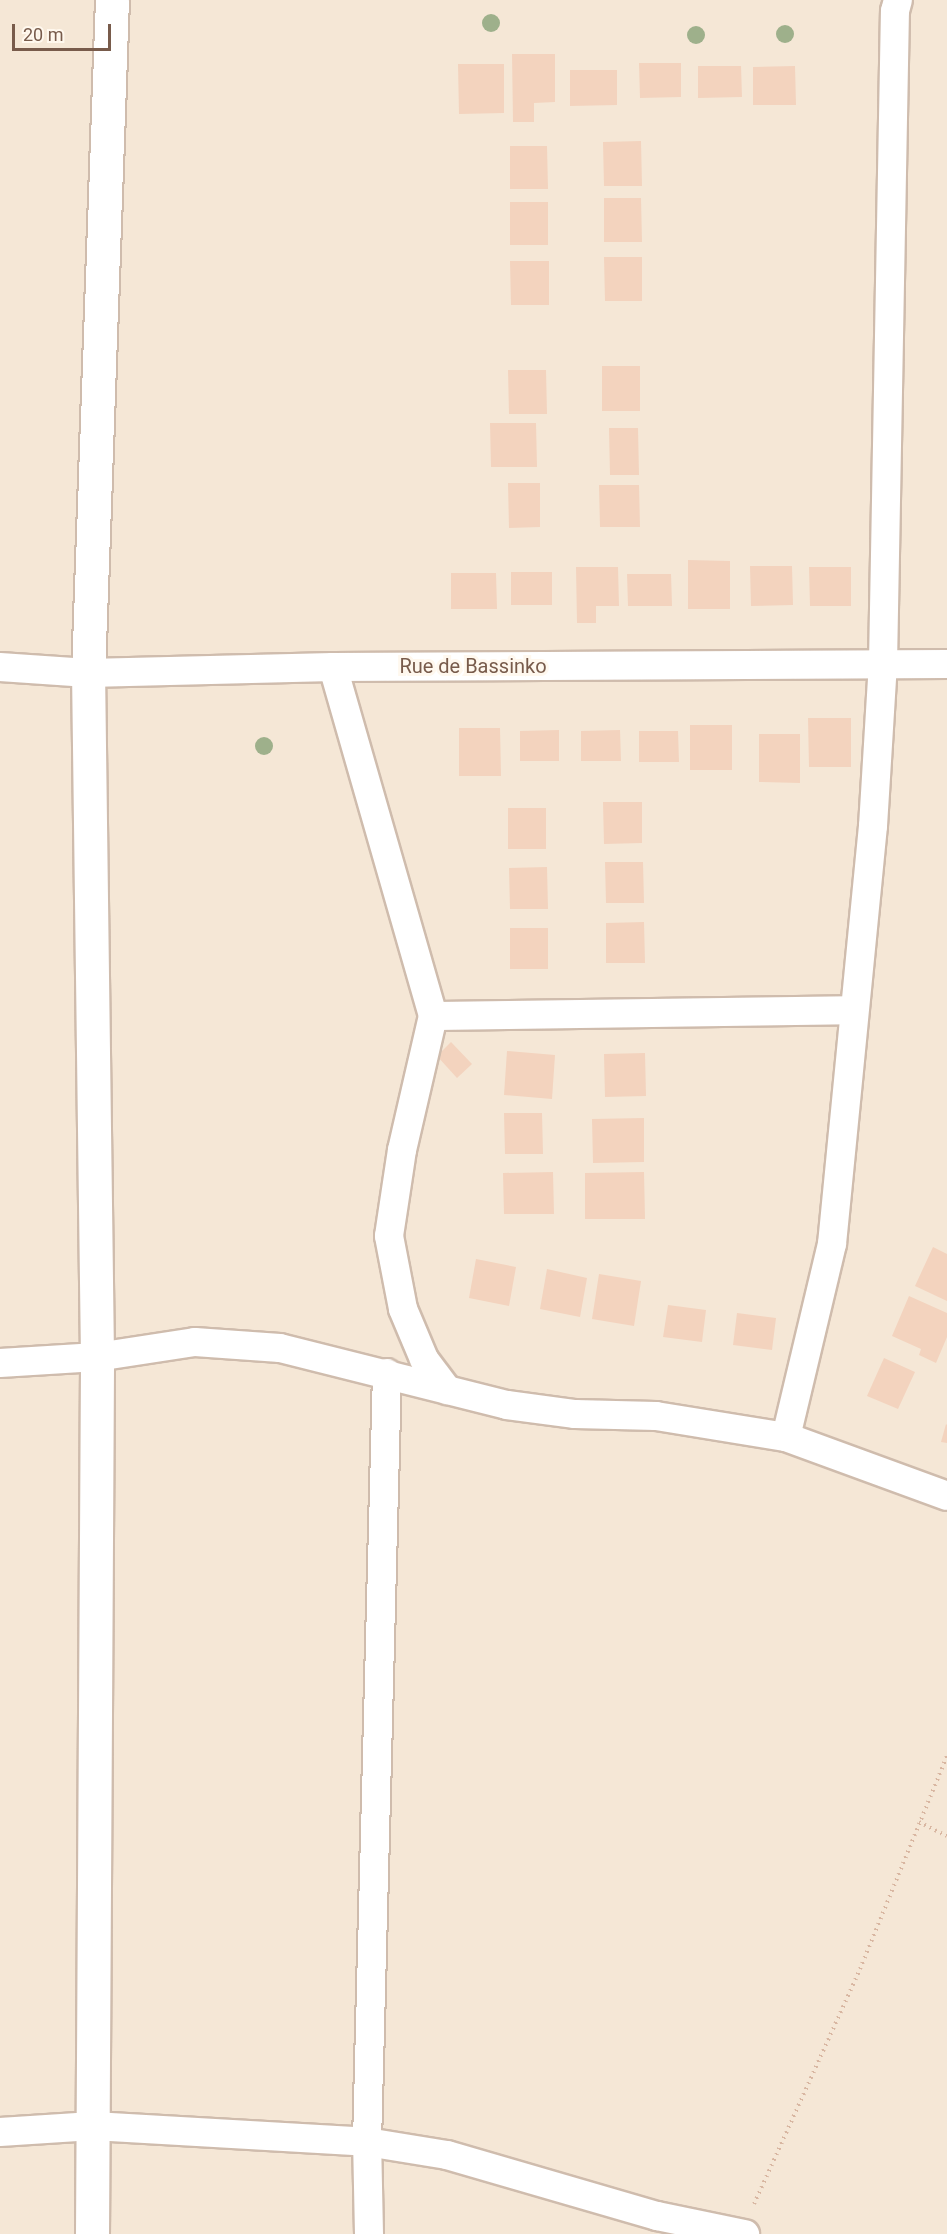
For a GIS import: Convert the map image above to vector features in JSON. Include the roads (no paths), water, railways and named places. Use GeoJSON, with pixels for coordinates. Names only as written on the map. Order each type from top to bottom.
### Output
{"type":"FeatureCollection","features":[{"type":"Feature","properties":{"kind":"street"},"geometry":{"type":"LineString","coordinates":[[92,2234],[97,1357],[88,672],[112,0]]}},
{"type":"Feature","properties":{"kind":"street"},"geometry":{"type":"LineString","coordinates":[[786,1437],[832,1244],[853,1010],[873,826],[883,664],[895,23],[898,0]]}},
{"type":"Feature","properties":{"kind":"street","name":"Rue de Bassinko"},"geometry":{"type":"LineString","coordinates":[[0,667],[88,672],[333,667],[947,664]]}},
{"type":"Feature","properties":{"kind":"street"},"geometry":{"type":"LineString","coordinates":[[333,667],[434,1016],[402,1150],[390,1236],[403,1309],[424,1359],[447,1389]]}},
{"type":"Feature","properties":{"kind":"street"},"geometry":{"type":"LineString","coordinates":[[434,1016],[853,1010]]}},
{"type":"Feature","properties":{"kind":"street"},"geometry":{"type":"LineString","coordinates":[[0,1364],[97,1357],[195,1342],[280,1348],[507,1405],[575,1414],[656,1416],[786,1437],[947,1496]]}},
{"type":"Feature","properties":{"kind":"street"},"geometry":{"type":"LineString","coordinates":[[369,2234],[367,2142],[387,1374]]}},
{"type":"Feature","properties":{"kind":"street"},"geometry":{"type":"LineString","coordinates":[[0,2132],[93,2126],[367,2142],[447,2155],[657,2216],[743,2233]]}}]}
